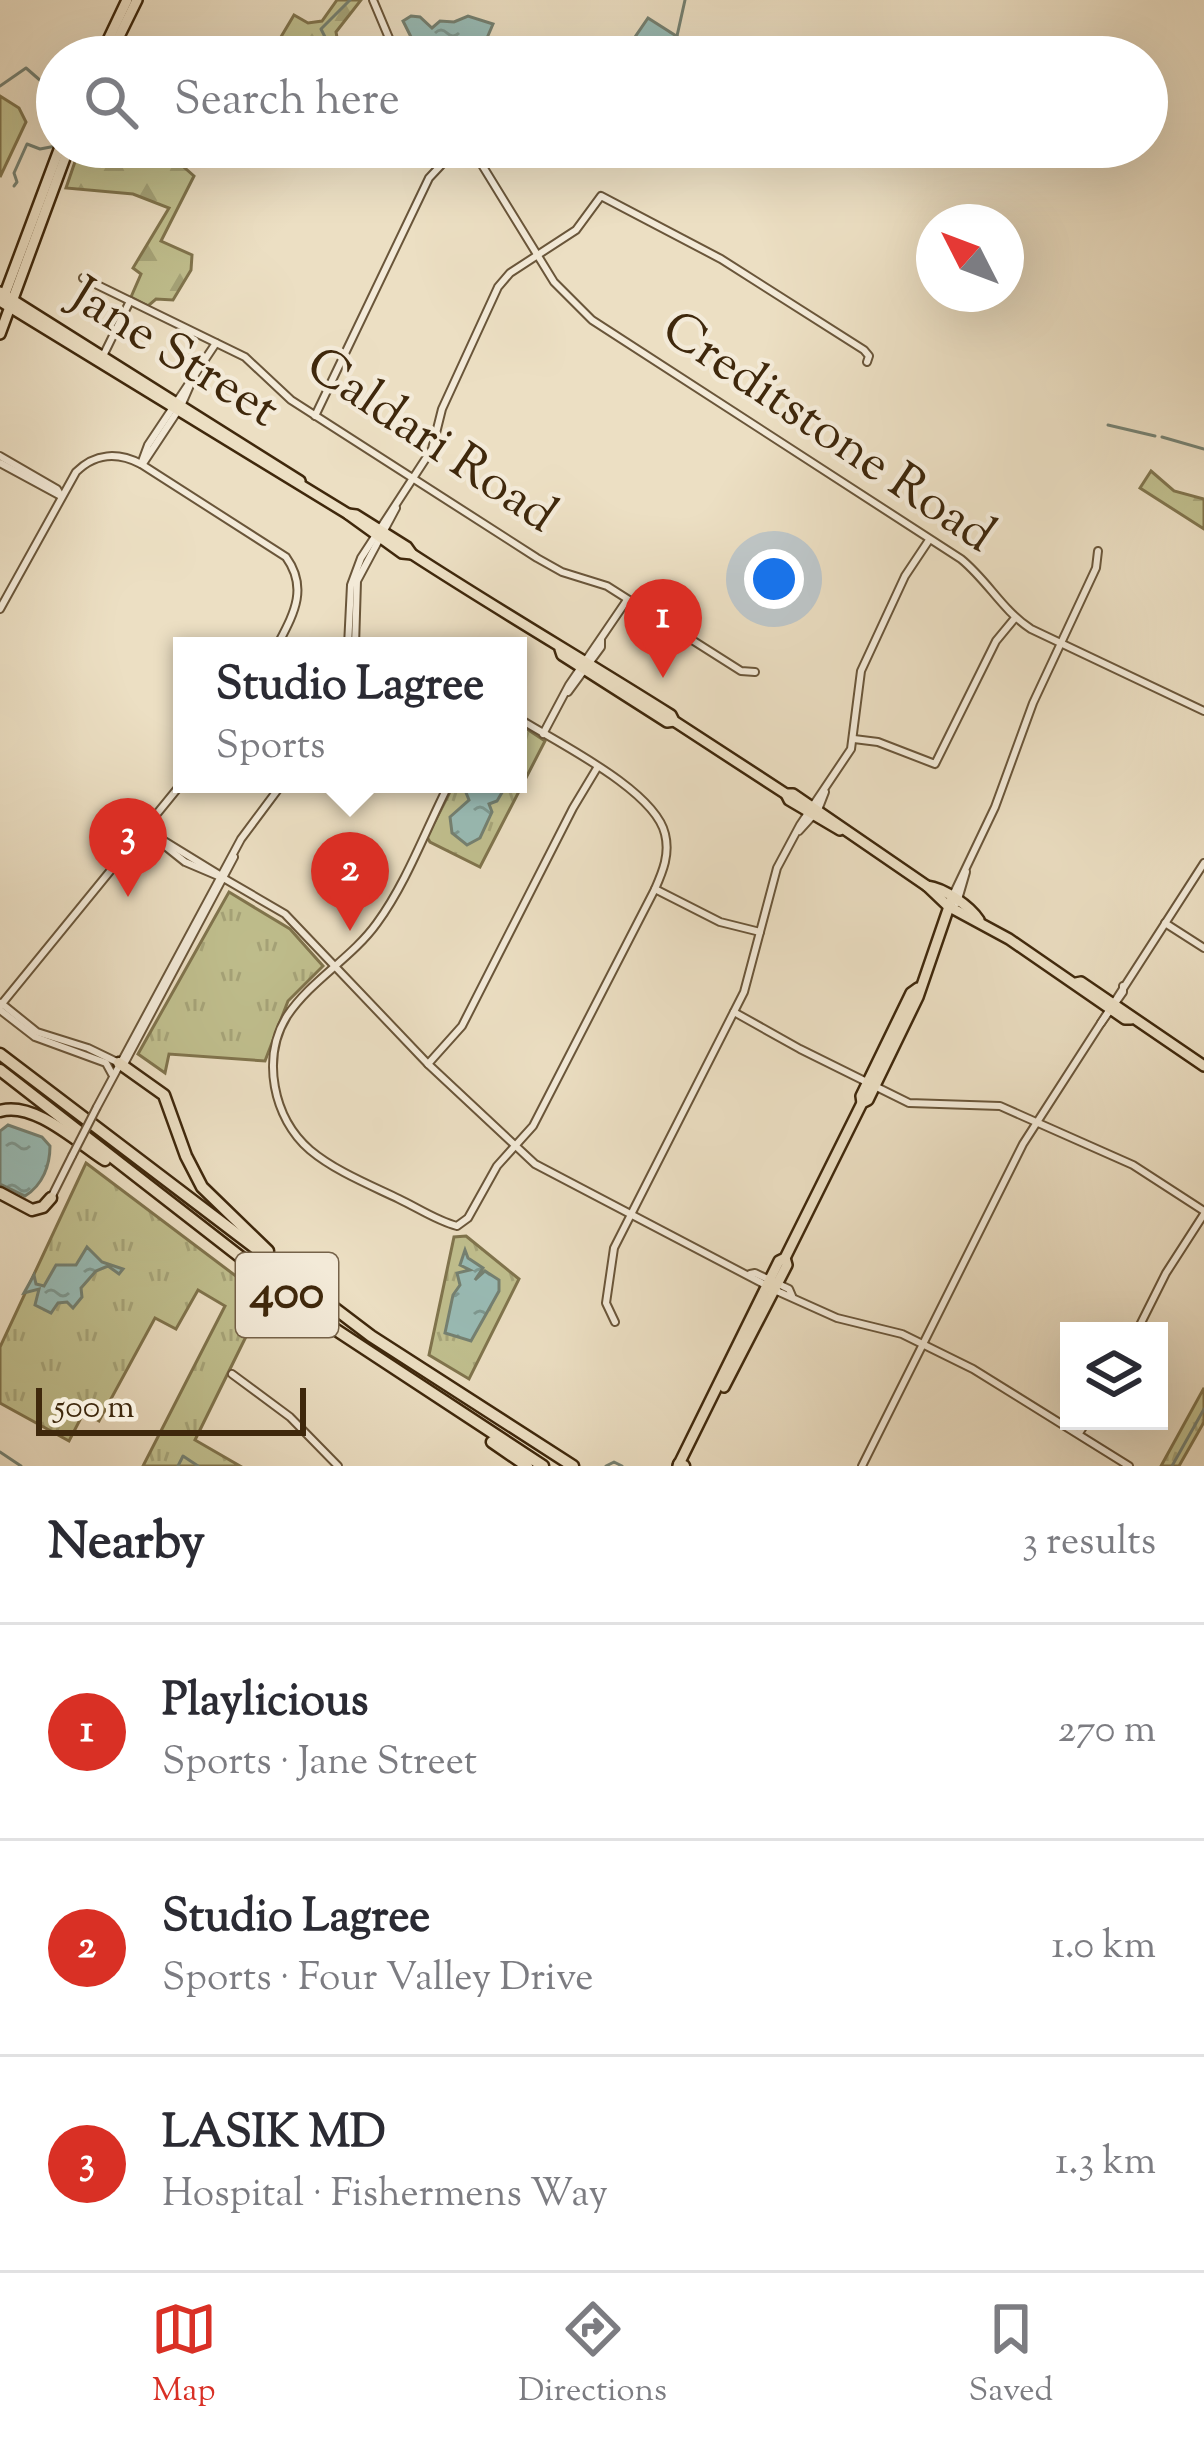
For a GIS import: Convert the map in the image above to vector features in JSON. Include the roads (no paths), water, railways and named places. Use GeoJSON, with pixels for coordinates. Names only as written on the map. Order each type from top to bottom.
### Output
{"type":"FeatureCollection","features":[{"type":"Feature","properties":{"kind":"highway","name":"400"},"geometry":{"type":"LineString","coordinates":[[0,1054],[371,1336],[573,1466]]}},
{"type":"Feature","properties":{"kind":"highway"},"geometry":{"type":"LineString","coordinates":[[121,1064],[164,1095],[186,1156],[206,1192],[300,1283]]}},
{"type":"Feature","properties":{"kind":"highway","name":"400"},"geometry":{"type":"LineString","coordinates":[[0,1073],[324,1322],[544,1466]]}},
{"type":"Feature","properties":{"kind":"highway"},"geometry":{"type":"LineString","coordinates":[[0,1112],[11,1108],[28,1112],[106,1161],[119,1164]]}},
{"type":"Feature","properties":{"kind":"highway"},"geometry":{"type":"LineString","coordinates":[[0,1192],[32,1210],[51,1198]]}},
{"type":"Feature","properties":{"kind":"highway"},"geometry":{"type":"LineString","coordinates":[[463,1415],[527,1466]]}},
{"type":"Feature","properties":{"kind":"main road"},"geometry":{"type":"LineString","coordinates":[[112,36],[127,0]]}},
{"type":"Feature","properties":{"kind":"main road"},"geometry":{"type":"LineString","coordinates":[[116,36],[137,0]]}},
{"type":"Feature","properties":{"kind":"main road"},"geometry":{"type":"LineString","coordinates":[[0,318],[57,168]]}},
{"type":"Feature","properties":{"kind":"main road"},"geometry":{"type":"LineString","coordinates":[[0,334],[4,301]]}},
{"type":"Feature","properties":{"kind":"main road","name":"Jane Street"},"geometry":{"type":"LineString","coordinates":[[4,301],[103,356],[176,407]]}},
{"type":"Feature","properties":{"kind":"main road","name":"Jane Street"},"geometry":{"type":"LineString","coordinates":[[4,301],[300,481],[667,722],[793,794],[813,812],[927,886],[934,886],[972,921],[979,920],[1204,1066]]}},
{"type":"Feature","properties":{"kind":"main road"},"geometry":{"type":"LineString","coordinates":[[681,1466],[871,1085],[911,993],[918,988],[953,904]]}},
{"type":"Feature","properties":{"kind":"street"},"geometry":{"type":"LineString","coordinates":[[373,0],[388,36]]}},
{"type":"Feature","properties":{"kind":"street"},"geometry":{"type":"LineString","coordinates":[[315,416],[429,178],[438,168]]}},
{"type":"Feature","properties":{"kind":"street","name":"Creditstone Road"},"geometry":{"type":"LineString","coordinates":[[484,168],[568,299],[590,319],[973,568],[1015,618],[1204,711]]}},
{"type":"Feature","properties":{"kind":"street"},"geometry":{"type":"LineString","coordinates":[[352,637],[351,585],[361,557],[432,449],[442,409],[498,287],[510,273],[576,230],[598,198],[605,196],[727,262],[867,352],[867,362]]}},
{"type":"Feature","properties":{"kind":"street","name":"Caldari Road"},"geometry":{"type":"LineString","coordinates":[[83,278],[253,362],[291,400],[537,558],[562,572],[592,579],[741,671],[755,672]]}},
{"type":"Feature","properties":{"kind":"street"},"geometry":{"type":"LineString","coordinates":[[103,356],[130,302]]}},
{"type":"Feature","properties":{"kind":"street"},"geometry":{"type":"LineString","coordinates":[[141,464],[216,343]]}},
{"type":"Feature","properties":{"kind":"street"},"geometry":{"type":"LineString","coordinates":[[0,610],[76,472],[94,460],[114,455],[141,464],[280,552],[291,564],[299,594],[281,637]]}},
{"type":"Feature","properties":{"kind":"street"},"geometry":{"type":"LineString","coordinates":[[0,460],[57,489],[61,496]]}},
{"type":"Feature","properties":{"kind":"street"},"geometry":{"type":"LineString","coordinates":[[615,1322],[606,1303],[614,1248],[734,1012],[778,868],[854,739],[861,671],[905,576],[929,539]]}},
{"type":"Feature","properties":{"kind":"street"},"geometry":{"type":"LineString","coordinates":[[953,904],[995,807],[1019,735],[1096,568],[1098,550]]}},
{"type":"Feature","properties":{"kind":"street"},"geometry":{"type":"LineString","coordinates":[[543,734],[628,599]]}},
{"type":"Feature","properties":{"kind":"street"},"geometry":{"type":"LineString","coordinates":[[854,739],[878,742],[935,764],[996,641],[1015,618]]}},
{"type":"Feature","properties":{"kind":"street"},"geometry":{"type":"LineString","coordinates":[[445,793],[387,909],[299,1000],[278,1034],[274,1085],[298,1138],[336,1166],[458,1226],[468,1218],[497,1166],[538,1118],[666,860],[664,829],[648,803],[527,724]]}},
{"type":"Feature","properties":{"kind":"street"},"geometry":{"type":"LineString","coordinates":[[428,1064],[460,1028],[597,769]]}},
{"type":"Feature","properties":{"kind":"street"},"geometry":{"type":"LineString","coordinates":[[0,1005],[174,793]]}},
{"type":"Feature","properties":{"kind":"street"},"geometry":{"type":"LineString","coordinates":[[51,1198],[234,854],[274,793]]}},
{"type":"Feature","properties":{"kind":"street"},"geometry":{"type":"LineString","coordinates":[[145,830],[285,914],[428,1064],[514,1147],[545,1170],[837,1318],[886,1328],[923,1344],[1007,1387],[1129,1466]]}},
{"type":"Feature","properties":{"kind":"street"},"geometry":{"type":"LineString","coordinates":[[862,1466],[1037,1123],[1204,863]]}},
{"type":"Feature","properties":{"kind":"street"},"geometry":{"type":"LineString","coordinates":[[655,889],[720,922],[760,932]]}},
{"type":"Feature","properties":{"kind":"street"},"geometry":{"type":"LineString","coordinates":[[1166,923],[1204,948]]}},
{"type":"Feature","properties":{"kind":"street"},"geometry":{"type":"LineString","coordinates":[[0,1005],[37,1031],[121,1064]]}},
{"type":"Feature","properties":{"kind":"street"},"geometry":{"type":"LineString","coordinates":[[0,1005],[35,1037],[106,1063],[112,1076]]}},
{"type":"Feature","properties":{"kind":"street"},"geometry":{"type":"LineString","coordinates":[[734,1012],[916,1105],[991,1104],[1037,1123],[1133,1165],[1204,1213],[1142,1322]]}},
{"type":"Feature","properties":{"kind":"street"},"geometry":{"type":"LineString","coordinates":[[232,1374],[290,1417],[338,1466]]}},
{"type":"Feature","properties":{"kind":"water"},"geometry":{"type":"Polygon","coordinates":[[[468,16],[493,24],[488,36],[410,36],[403,21],[420,17],[432,28],[440,21],[468,16]]]}},
{"type":"Feature","properties":{"kind":"water"},"geometry":{"type":"Polygon","coordinates":[[[648,18],[676,36],[636,36],[648,18]]]}},
{"type":"Feature","properties":{"kind":"water"},"geometry":{"type":"Polygon","coordinates":[[[466,793],[502,793],[489,804],[492,812],[480,838],[467,845],[452,833],[450,817],[469,800],[466,793]]]}},
{"type":"Feature","properties":{"kind":"water"},"geometry":{"type":"Polygon","coordinates":[[[8,1125],[42,1137],[50,1146],[44,1174],[25,1196],[0,1184],[0,1131],[8,1125]]]}},
{"type":"Feature","properties":{"kind":"water"},"geometry":{"type":"Polygon","coordinates":[[[87,1247],[102,1262],[123,1269],[119,1274],[108,1266],[96,1271],[81,1288],[82,1297],[73,1308],[67,1302],[58,1303],[51,1313],[35,1305],[39,1289],[24,1293],[34,1275],[36,1284],[44,1286],[56,1265],[76,1265],[87,1247]]]}},
{"type":"Feature","properties":{"kind":"water"},"geometry":{"type":"Polygon","coordinates":[[[465,1250],[483,1268],[475,1280],[485,1271],[499,1280],[499,1291],[471,1341],[445,1333],[453,1295],[460,1285],[457,1273],[470,1270],[460,1265],[465,1250]]]}},
{"type":"Feature","properties":{"kind":"waterway"},"geometry":{"type":"LineString","coordinates":[[324,36],[321,29],[350,0]]}},
{"type":"Feature","properties":{"kind":"waterway"},"geometry":{"type":"LineString","coordinates":[[677,36],[685,0]]}},
{"type":"Feature","properties":{"kind":"waterway"},"geometry":{"type":"LineString","coordinates":[[0,86],[26,68],[36,77]]}},
{"type":"Feature","properties":{"kind":"waterway"},"geometry":{"type":"LineString","coordinates":[[14,186],[14,173],[27,144],[36,147]]}},
{"type":"Feature","properties":{"kind":"waterway"},"geometry":{"type":"LineString","coordinates":[[1108,425],[1155,436]]}},
{"type":"Feature","properties":{"kind":"waterway"},"geometry":{"type":"LineString","coordinates":[[1162,437],[1204,449]]}},
{"type":"Feature","properties":{"kind":"waterway"},"geometry":{"type":"LineString","coordinates":[[1172,1466],[1204,1409]]}},
{"type":"Feature","properties":{"kind":"waterway"},"geometry":{"type":"LineString","coordinates":[[0,1452],[21,1466]]}},
{"type":"Feature","properties":{"kind":"waterway"},"geometry":{"type":"LineString","coordinates":[[178,1466],[183,1456],[198,1466]]}},
{"type":"Feature","properties":{"kind":"waterway"},"geometry":{"type":"LineString","coordinates":[[606,1466],[614,1462],[622,1466]]}},
{"type":"Feature","properties":{"kind":"place","name":"Playlicious"},"geometry":{"type":"Point","coordinates":[663,678]}},
{"type":"Feature","properties":{"kind":"place","name":"LASIK MD"},"geometry":{"type":"Point","coordinates":[128,897]}},
{"type":"Feature","properties":{"kind":"place","name":"Studio Lagree"},"geometry":{"type":"Point","coordinates":[350,931]}}]}
